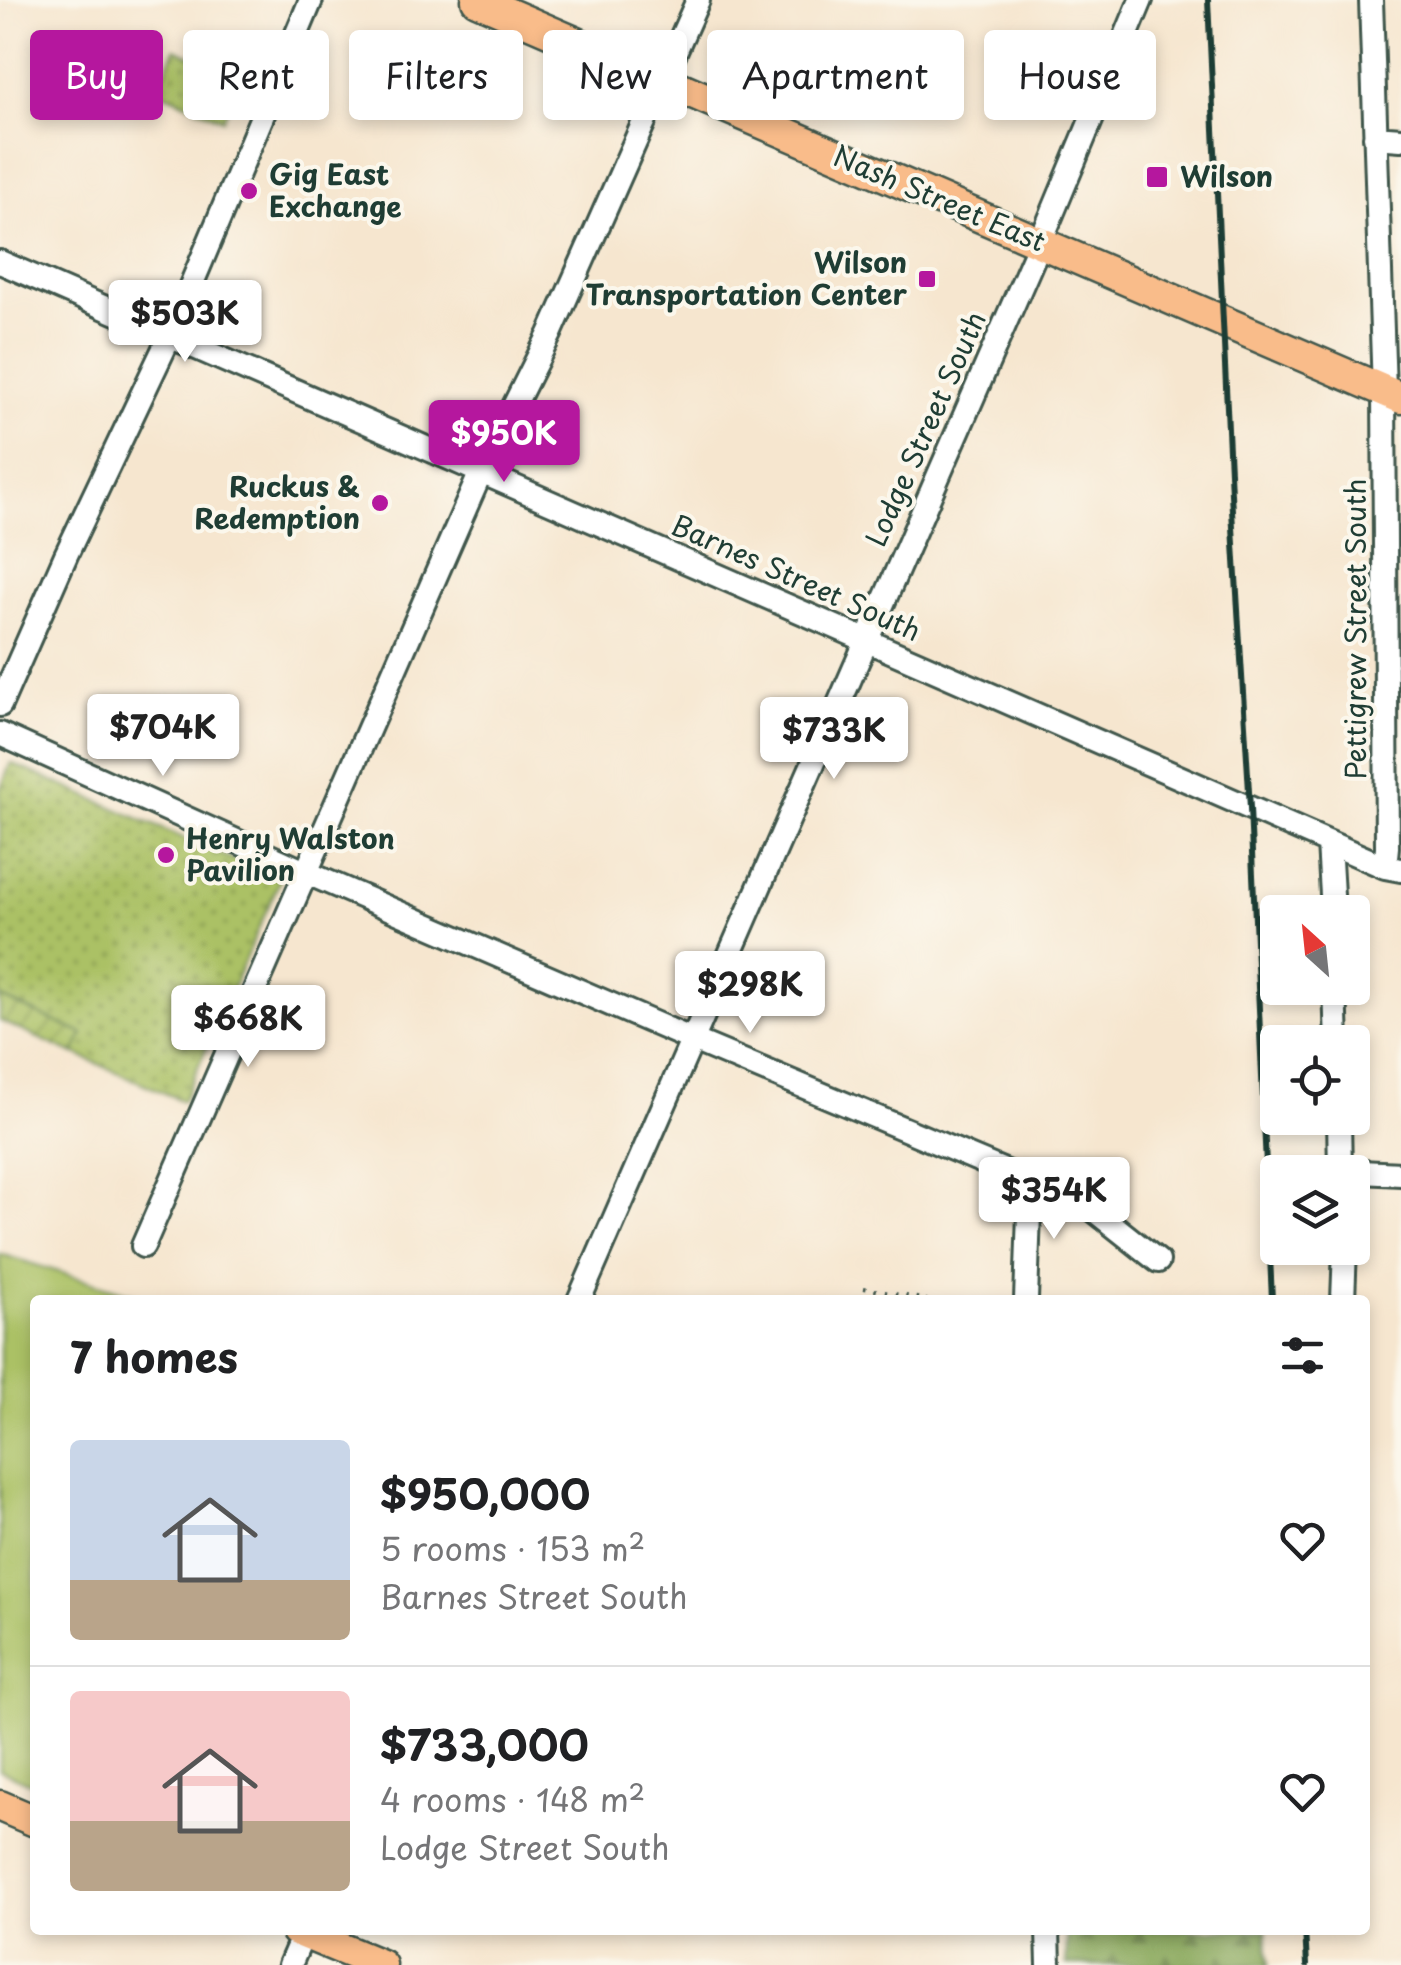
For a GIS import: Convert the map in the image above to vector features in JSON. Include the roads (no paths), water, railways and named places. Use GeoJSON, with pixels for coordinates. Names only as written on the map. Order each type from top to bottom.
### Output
{"type":"FeatureCollection","features":[{"type":"Feature","properties":{"kind":"main road","name":"Nash Street East"},"geometry":{"type":"LineString","coordinates":[[477,0],[546,30]]}},
{"type":"Feature","properties":{"kind":"main road","name":"Nash Street East"},"geometry":{"type":"LineString","coordinates":[[687,91],[1392,394]]}},
{"type":"Feature","properties":{"kind":"main road"},"geometry":{"type":"LineString","coordinates":[[0,1806],[30,1819]]}},
{"type":"Feature","properties":{"kind":"main road"},"geometry":{"type":"LineString","coordinates":[[310,1935],[381,1965]]}},
{"type":"Feature","properties":{"kind":"street"},"geometry":{"type":"LineString","coordinates":[[0,705],[168,338],[311,0]]}},
{"type":"Feature","properties":{"kind":"street"},"geometry":{"type":"LineString","coordinates":[[684,30],[698,0]]}},
{"type":"Feature","properties":{"kind":"street","name":"Lodge Street South"},"geometry":{"type":"LineString","coordinates":[[581,1295],[1040,243],[1141,0]]}},
{"type":"Feature","properties":{"kind":"street","name":"Pettigrew Street South"},"geometry":{"type":"LineString","coordinates":[[1371,0],[1375,137],[1390,310],[1387,847],[1393,868]]}},
{"type":"Feature","properties":{"kind":"street"},"geometry":{"type":"LineString","coordinates":[[143,1246],[481,472],[550,334],[644,120]]}},
{"type":"Feature","properties":{"kind":"street"},"geometry":{"type":"LineString","coordinates":[[1375,137],[1401,139]]}},
{"type":"Feature","properties":{"kind":"street","name":"Barnes Street South"},"geometry":{"type":"LineString","coordinates":[[0,262],[1393,868]]}},
{"type":"Feature","properties":{"kind":"street"},"geometry":{"type":"LineString","coordinates":[[0,734],[305,872],[1090,1207],[1158,1261]]}},
{"type":"Feature","properties":{"kind":"street"},"geometry":{"type":"LineString","coordinates":[[1329,842],[1332,895]]}},
{"type":"Feature","properties":{"kind":"street"},"geometry":{"type":"LineString","coordinates":[[1370,1173],[1401,1174]]}},
{"type":"Feature","properties":{"kind":"street"},"geometry":{"type":"LineString","coordinates":[[1026,1295],[1030,1183]]}},
{"type":"Feature","properties":{"kind":"street"},"geometry":{"type":"LineString","coordinates":[[1343,1295],[1344,1265]]}},
{"type":"Feature","properties":{"kind":"street"},"geometry":{"type":"LineString","coordinates":[[290,1965],[300,1935]]}},
{"type":"Feature","properties":{"kind":"street"},"geometry":{"type":"LineString","coordinates":[[1048,1935],[1049,1965]]}},
{"type":"Feature","properties":{"kind":"railway"},"geometry":{"type":"LineString","coordinates":[[1208,0],[1272,1295]]}},
{"type":"Feature","properties":{"kind":"railway"},"geometry":{"type":"LineString","coordinates":[[1305,1935],[1307,1965]]}},
{"type":"Feature","properties":{"kind":"place","name":"Wilson"},"geometry":{"type":"Point","coordinates":[1157,177]}},
{"type":"Feature","properties":{"kind":"place","name":"Gig East Exchange"},"geometry":{"type":"Point","coordinates":[249,191]}},
{"type":"Feature","properties":{"kind":"place","name":"Wilson Transportation Center"},"geometry":{"type":"Point","coordinates":[927,279]}},
{"type":"Feature","properties":{"kind":"place","name":"Ruckus & Redemption"},"geometry":{"type":"Point","coordinates":[380,503]}},
{"type":"Feature","properties":{"kind":"place","name":"Henry Walston Pavilion"},"geometry":{"type":"Point","coordinates":[166,855]}}]}
